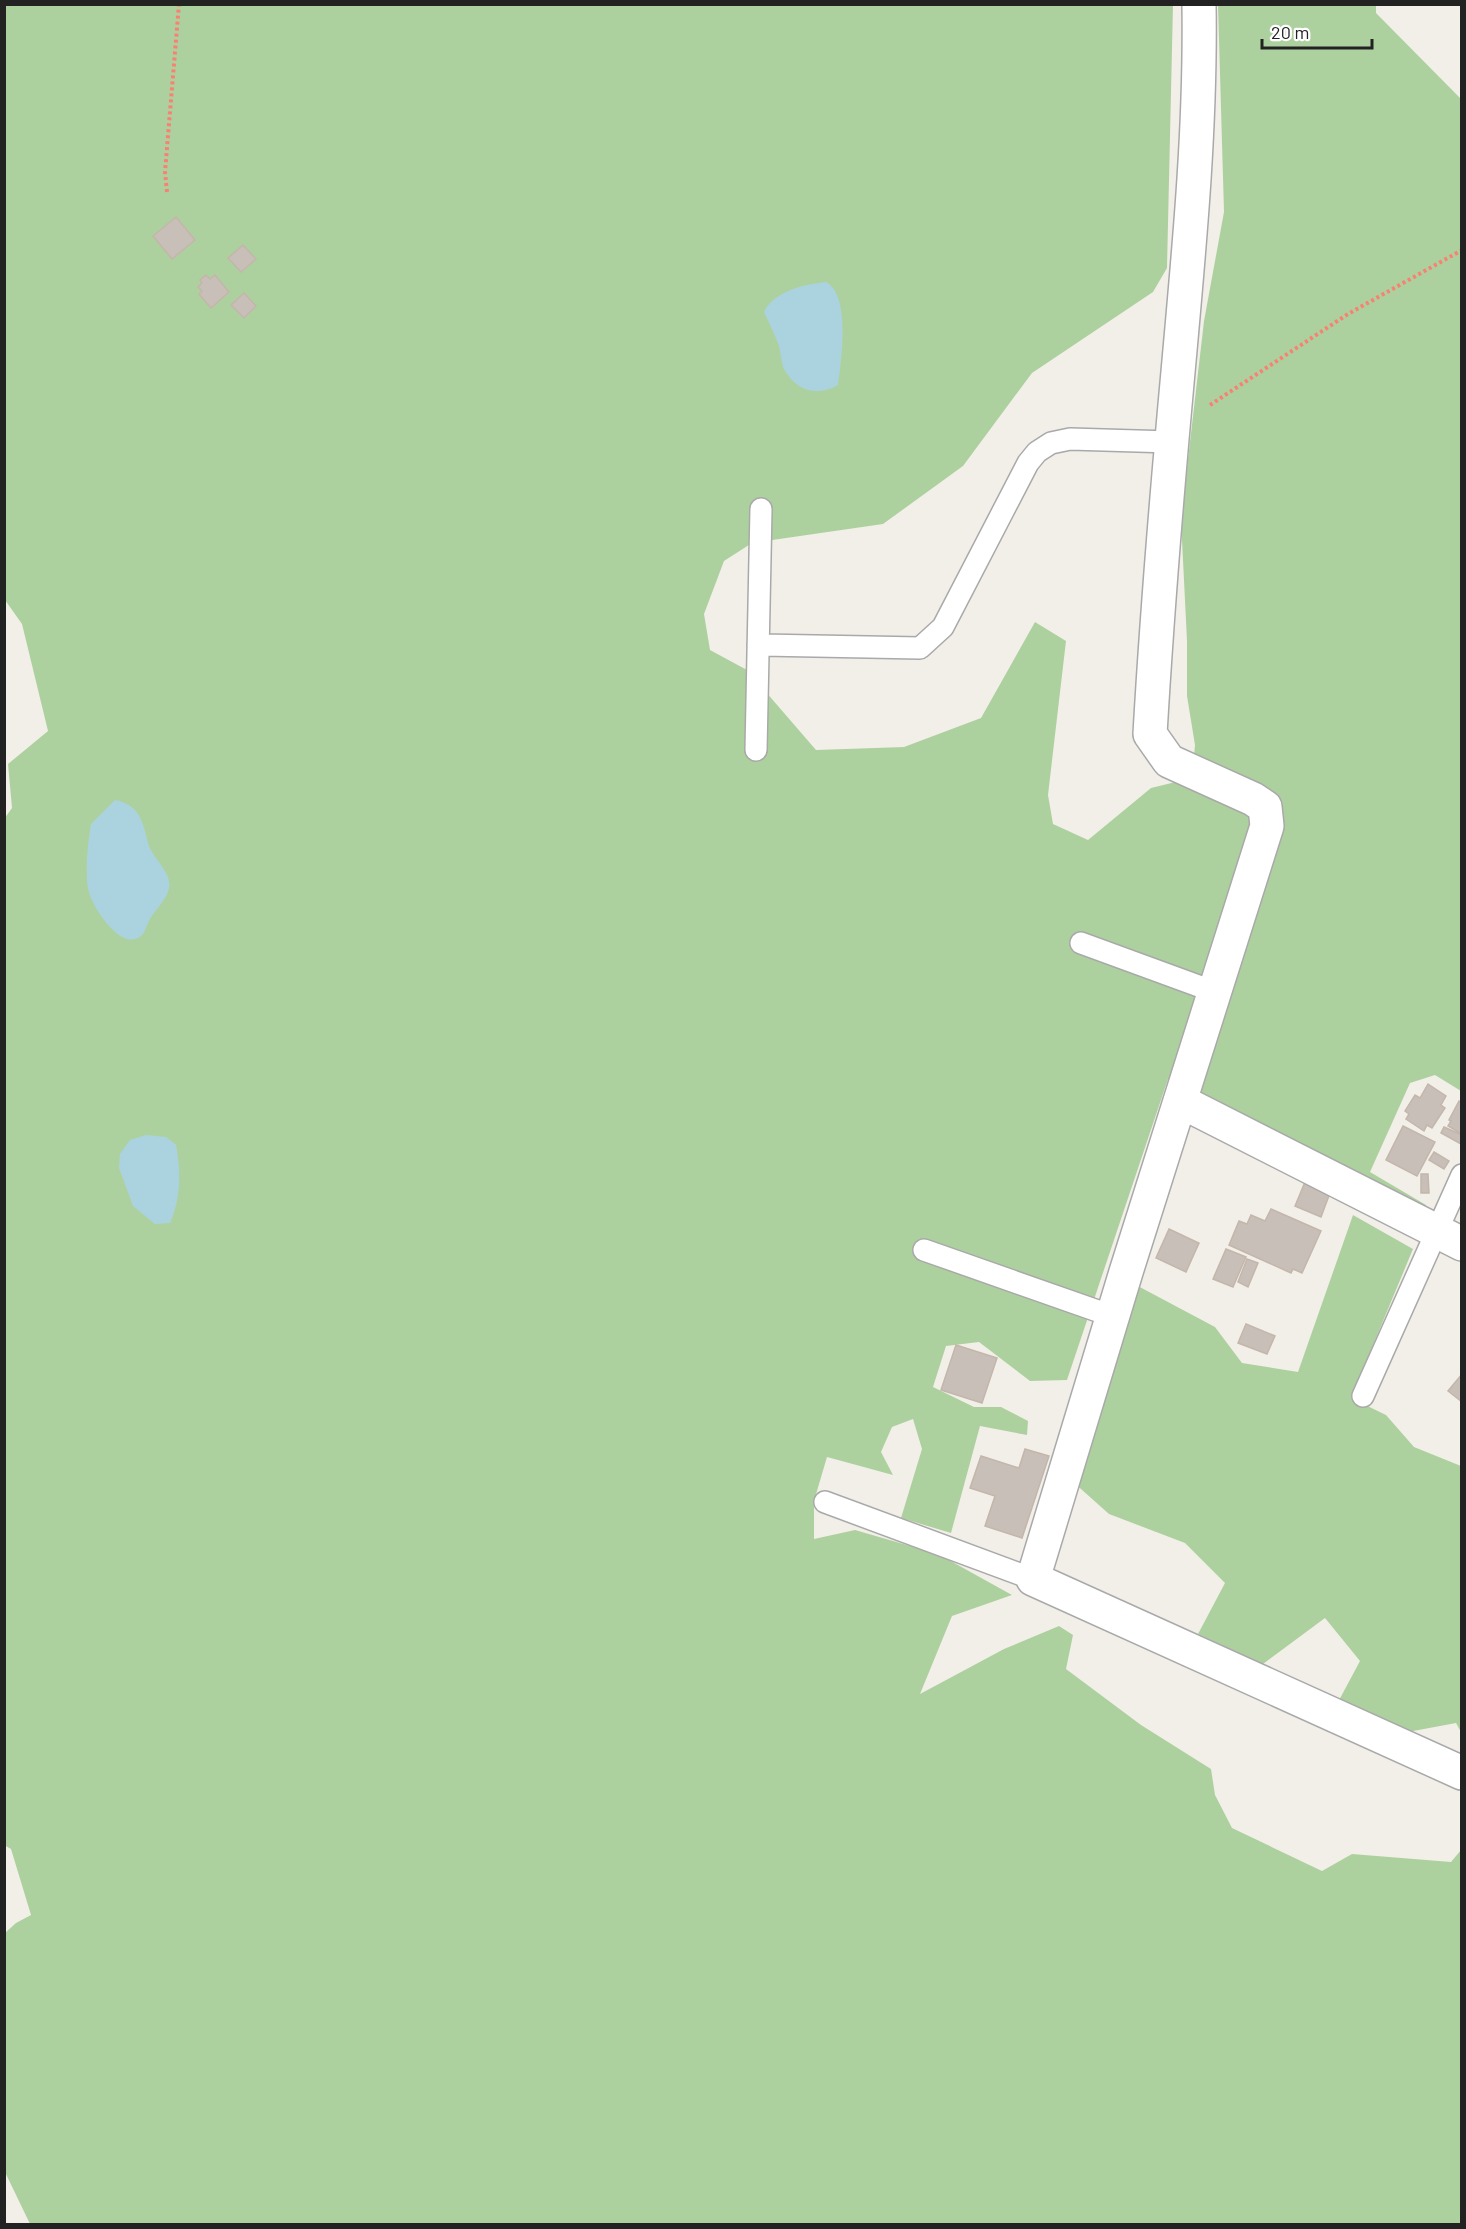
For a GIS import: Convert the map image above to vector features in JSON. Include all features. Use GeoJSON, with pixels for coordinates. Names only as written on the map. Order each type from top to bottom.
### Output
{"type":"FeatureCollection","features":[{"type":"Feature","properties":{"kind":"street"},"geometry":{"type":"LineString","coordinates":[[1199,4],[1200,59],[1188,258],[1149,734],[1169,760],[1253,799],[1265,807],[1267,826],[1112,1316],[1033,1579],[1461,1773]]}},
{"type":"Feature","properties":{"kind":"street"},"geometry":{"type":"LineString","coordinates":[[1180,1101],[1449,1238]]}},
{"type":"Feature","properties":{"kind":"lane"},"geometry":{"type":"LineString","coordinates":[[758,645],[920,648],[943,627],[1028,463],[1037,452],[1051,443],[1070,439],[1172,436]]}},
{"type":"Feature","properties":{"kind":"lane"},"geometry":{"type":"LineString","coordinates":[[756,750],[761,509]]}},
{"type":"Feature","properties":{"kind":"lane"},"geometry":{"type":"LineString","coordinates":[[1081,943],[1215,992]]}},
{"type":"Feature","properties":{"kind":"lane"},"geometry":{"type":"LineString","coordinates":[[1363,1396],[1449,1238],[1461,1175]]}},
{"type":"Feature","properties":{"kind":"lane"},"geometry":{"type":"LineString","coordinates":[[924,1250],[1112,1316]]}},
{"type":"Feature","properties":{"kind":"lane"},"geometry":{"type":"LineString","coordinates":[[825,1502],[1033,1579]]}},
{"type":"Feature","properties":{"kind":"path"},"geometry":{"type":"LineString","coordinates":[[167,192],[165,172],[179,4]]}},
{"type":"Feature","properties":{"kind":"path"},"geometry":{"type":"LineString","coordinates":[[1172,436],[1348,314],[1461,250]]}},
{"type":"Feature","properties":{"kind":"green space"},"geometry":{"type":"Polygon","coordinates":[[[5,5],[1173,5],[1167,268],[1153,292],[1032,373],[963,466],[883,524],[752,543],[724,561],[704,614],[710,650],[747,670],[816,750],[904,747],[981,718],[1035,622],[1066,641],[1048,795],[1053,824],[1088,840],[1151,788],[1192,778],[1195,745],[1187,696],[1187,641],[1181,520],[1204,321],[1224,212],[1218,5],[1376,5],[1376,13],[1462,100],[1461,1091],[1435,1075],[1410,1083],[1370,1172],[1426,1205],[1421,1217],[1168,1079],[1067,1380],[1030,1381],[979,1342],[946,1346],[933,1387],[974,1407],[1001,1407],[1028,1421],[1027,1435],[980,1426],[951,1533],[901,1518],[922,1449],[913,1419],[892,1427],[881,1452],[893,1475],[827,1457],[814,1501],[814,1539],[855,1530],[938,1554],[1012,1595],[952,1616],[920,1694],[1004,1649],[1059,1626],[1073,1635],[1066,1669],[1141,1725],[1211,1769],[1215,1795],[1232,1828],[1322,1871],[1352,1854],[1451,1862],[1461,1850],[1461,2224],[30,2224],[4,2170],[5,1933],[16,1923],[31,1915],[11,1849],[4,1845],[4,819],[12,808],[8,764],[48,731],[22,624],[5,600],[5,5]]]}},
{"type":"Feature","properties":{"kind":"green space"},"geometry":{"type":"Polygon","coordinates":[[[1353,1215],[1413,1249],[1351,1398],[1386,1415],[1414,1447],[1461,1466],[1461,1732],[1456,1723],[1408,1732],[1337,1704],[1360,1661],[1325,1618],[1263,1664],[1198,1634],[1225,1583],[1185,1543],[1109,1514],[1072,1481],[1136,1285],[1215,1327],[1242,1363],[1298,1372],[1353,1215]]]}},
{"type":"Feature","properties":{"kind":"water"},"geometry":{"type":"Polygon","coordinates":[[[826,282],[834,289],[842,314],[841,360],[838,385],[830,389],[815,391],[801,387],[784,369],[779,346],[764,312],[775,298],[791,290],[826,282]]]}},
{"type":"Feature","properties":{"kind":"water"},"geometry":{"type":"Polygon","coordinates":[[[115,800],[130,806],[139,816],[150,849],[168,876],[169,882],[166,896],[143,934],[134,939],[125,938],[108,925],[94,905],[87,881],[91,824],[115,800]]]}},
{"type":"Feature","properties":{"kind":"water"},"geometry":{"type":"Polygon","coordinates":[[[146,1135],[166,1137],[176,1145],[179,1184],[174,1214],[170,1223],[155,1224],[133,1206],[119,1168],[120,1154],[130,1140],[146,1135]]]}},
{"type":"Feature","properties":{"kind":"building"},"geometry":{"type":"Polygon","coordinates":[[[176,217],[195,240],[172,259],[153,236],[176,217]]]}},
{"type":"Feature","properties":{"kind":"building"},"geometry":{"type":"Polygon","coordinates":[[[243,245],[256,259],[241,272],[228,258],[243,245]]]}},
{"type":"Feature","properties":{"kind":"building"},"geometry":{"type":"Polygon","coordinates":[[[206,275],[210,279],[215,275],[229,292],[211,308],[199,294],[202,291],[198,287],[202,283],[200,280],[206,275]]]}},
{"type":"Feature","properties":{"kind":"building"},"geometry":{"type":"Polygon","coordinates":[[[244,293],[256,306],[244,318],[231,305],[244,293]]]}},
{"type":"Feature","properties":{"kind":"building"},"geometry":{"type":"Polygon","coordinates":[[[1428,1084],[1446,1096],[1441,1105],[1445,1108],[1432,1128],[1427,1125],[1424,1131],[1406,1119],[1409,1114],[1405,1111],[1415,1095],[1420,1098],[1428,1084]]]}},
{"type":"Feature","properties":{"kind":"building"},"geometry":{"type":"Polygon","coordinates":[[[1459,1101],[1462,1103],[1462,1134],[1448,1126],[1459,1101]]]}},
{"type":"Feature","properties":{"kind":"building"},"geometry":{"type":"Polygon","coordinates":[[[1403,1126],[1435,1142],[1417,1176],[1386,1160],[1403,1126]]]}},
{"type":"Feature","properties":{"kind":"building"},"geometry":{"type":"Polygon","coordinates":[[[1444,1127],[1462,1135],[1461,1144],[1441,1133],[1444,1127]]]}},
{"type":"Feature","properties":{"kind":"building"},"geometry":{"type":"Polygon","coordinates":[[[1434,1152],[1449,1161],[1444,1169],[1429,1160],[1434,1152]]]}},
{"type":"Feature","properties":{"kind":"building"},"geometry":{"type":"Polygon","coordinates":[[[1421,1174],[1428,1174],[1429,1193],[1421,1193],[1421,1174]]]}},
{"type":"Feature","properties":{"kind":"building"},"geometry":{"type":"Polygon","coordinates":[[[1305,1182],[1330,1193],[1321,1217],[1295,1206],[1305,1182]]]}},
{"type":"Feature","properties":{"kind":"building"},"geometry":{"type":"Polygon","coordinates":[[[1271,1209],[1321,1231],[1302,1273],[1293,1269],[1291,1273],[1229,1245],[1239,1221],[1247,1224],[1251,1215],[1265,1221],[1271,1209]]]}},
{"type":"Feature","properties":{"kind":"building"},"geometry":{"type":"Polygon","coordinates":[[[1169,1229],[1199,1243],[1186,1272],[1156,1258],[1169,1229]]]}},
{"type":"Feature","properties":{"kind":"building"},"geometry":{"type":"Polygon","coordinates":[[[1226,1249],[1246,1257],[1233,1287],[1213,1279],[1226,1249]]]}},
{"type":"Feature","properties":{"kind":"building"},"geometry":{"type":"Polygon","coordinates":[[[1247,1259],[1258,1263],[1248,1287],[1238,1282],[1247,1259]]]}},
{"type":"Feature","properties":{"kind":"building"},"geometry":{"type":"Polygon","coordinates":[[[1246,1324],[1275,1336],[1267,1354],[1238,1343],[1246,1324]]]}},
{"type":"Feature","properties":{"kind":"building"},"geometry":{"type":"Polygon","coordinates":[[[956,1345],[997,1358],[982,1403],[941,1390],[956,1345]]]}},
{"type":"Feature","properties":{"kind":"building"},"geometry":{"type":"Polygon","coordinates":[[[1462,1374],[1462,1402],[1448,1391],[1462,1374]]]}},
{"type":"Feature","properties":{"kind":"building"},"geometry":{"type":"Polygon","coordinates":[[[1025,1449],[1049,1456],[1022,1538],[985,1526],[995,1496],[970,1488],[981,1456],[1019,1468],[1025,1449]]]}}]}
